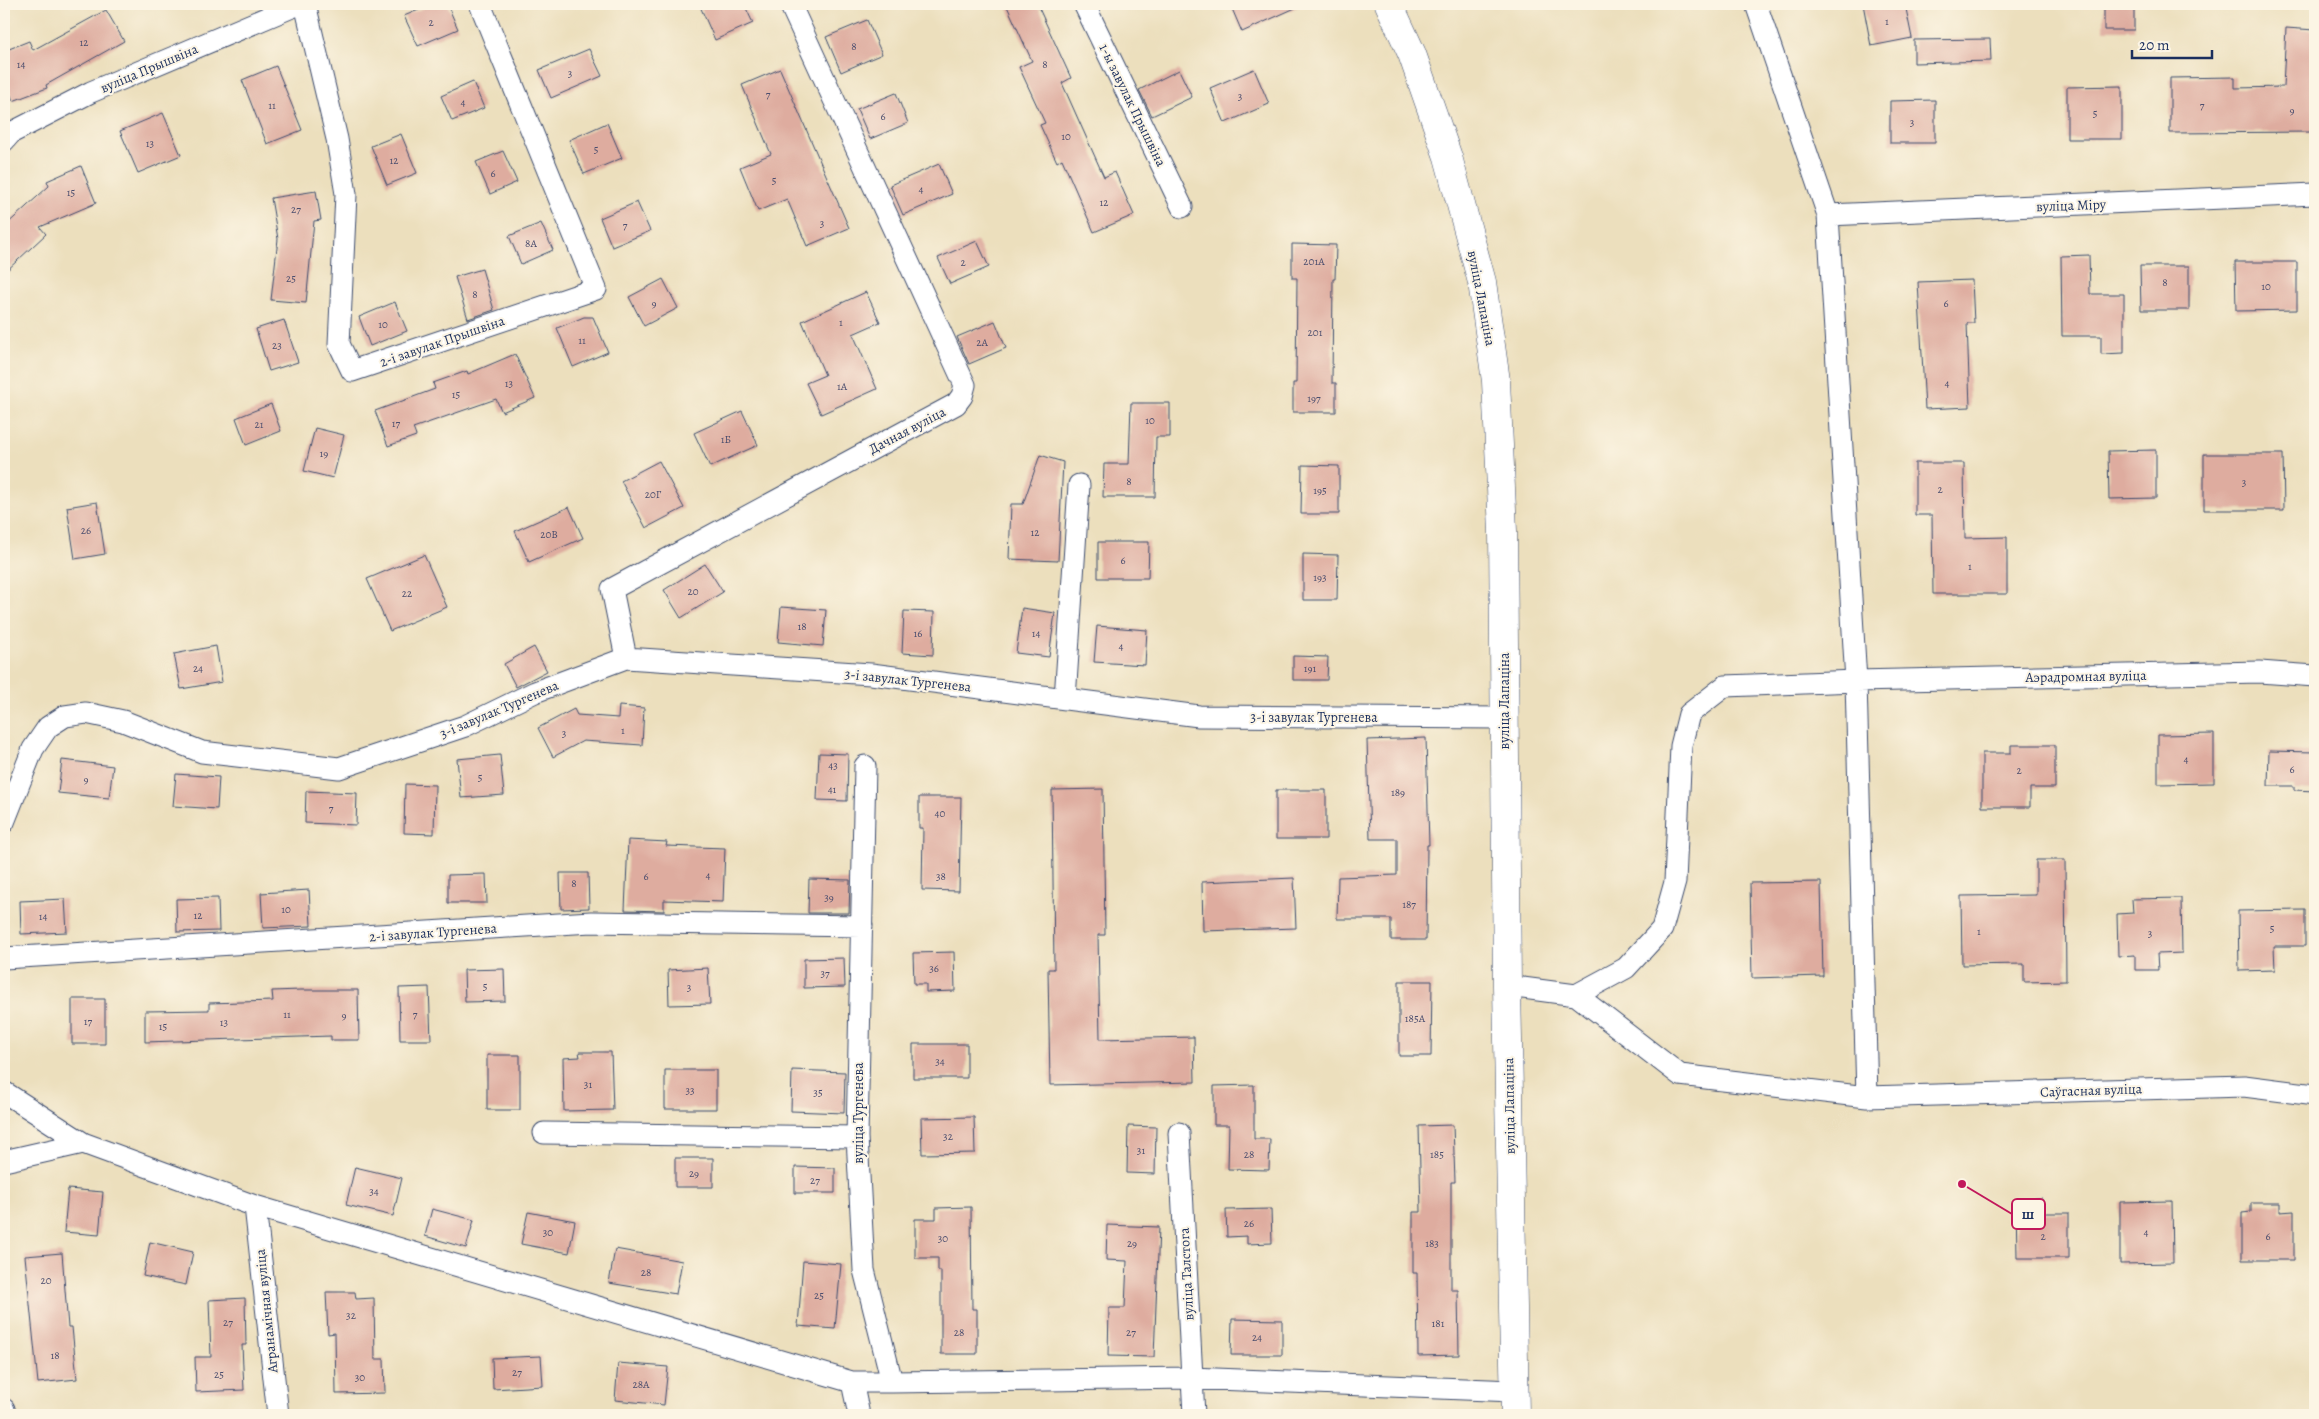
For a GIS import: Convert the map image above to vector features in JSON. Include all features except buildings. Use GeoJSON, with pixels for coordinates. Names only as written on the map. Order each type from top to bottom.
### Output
{"type":"FeatureCollection","features":[{"type":"Feature","properties":{"kind":"main road","name":"вуліца Лапаціна"},"geometry":{"type":"LineString","coordinates":[[1390,4],[1412,54],[1448,157],[1482,282],[1497,399],[1504,531],[1507,986],[1515,1403]]}},
{"type":"Feature","properties":{"kind":"street","name":"вуліца Прышвіна"},"geometry":{"type":"LineString","coordinates":[[4,141],[11,133],[91,92],[299,4]]}},
{"type":"Feature","properties":{"kind":"street","name":"2-і завулак Прышвіна"},"geometry":{"type":"LineString","coordinates":[[305,4],[337,139],[346,194],[339,344],[352,371],[596,289],[480,4]]}},
{"type":"Feature","properties":{"kind":"street","name":"Дачная вуліца"},"geometry":{"type":"LineString","coordinates":[[626,658],[612,589],[956,404],[964,390],[965,385],[790,4]]}},
{"type":"Feature","properties":{"kind":"street","name":"1-ы завулак Прышвіна"},"geometry":{"type":"LineString","coordinates":[[1084,4],[1182,206]]}},
{"type":"Feature","properties":{"kind":"street"},"geometry":{"type":"LineString","coordinates":[[1756,4],[1828,215],[1856,680],[1867,1097]]}},
{"type":"Feature","properties":{"kind":"street","name":"вуліца Міру"},"geometry":{"type":"LineString","coordinates":[[1828,215],[2315,194]]}},
{"type":"Feature","properties":{"kind":"street"},"geometry":{"type":"LineString","coordinates":[[1065,699],[1079,485]]}},
{"type":"Feature","properties":{"kind":"street","name":"3-і завулак Тургенева"},"geometry":{"type":"LineString","coordinates":[[4,822],[34,749],[48,727],[65,716],[86,713],[123,721],[202,752],[339,768],[464,726],[535,692],[626,658],[871,674],[1199,716],[1504,718]]}},
{"type":"Feature","properties":{"kind":"street","name":"Аэрадромная вуліца"},"geometry":{"type":"LineString","coordinates":[[1576,995],[1626,968],[1662,929],[1675,882],[1681,746],[1689,714],[1725,686],[1856,680],[2260,672],[2315,676]]}},
{"type":"Feature","properties":{"kind":"street","name":"вуліца Тургенева"},"geometry":{"type":"LineString","coordinates":[[866,766],[856,1137],[864,1270],[892,1382]]}},
{"type":"Feature","properties":{"kind":"street","name":"2-і завулак Тургенева"},"geometry":{"type":"LineString","coordinates":[[4,958],[591,922],[862,926]]}},
{"type":"Feature","properties":{"kind":"street"},"geometry":{"type":"LineString","coordinates":[[1507,986],[1576,995]]}},
{"type":"Feature","properties":{"kind":"street","name":"Саўгасная вуліца"},"geometry":{"type":"LineString","coordinates":[[1576,995],[1680,1075],[1867,1097],[2244,1086],[2315,1095]]}},
{"type":"Feature","properties":{"kind":"street"},"geometry":{"type":"LineString","coordinates":[[4,1092],[83,1143],[255,1206],[852,1382],[1191,1378],[1515,1403]]}},
{"type":"Feature","properties":{"kind":"street"},"geometry":{"type":"LineString","coordinates":[[544,1133],[856,1137]]}},
{"type":"Feature","properties":{"kind":"street","name":"вуліца Талстога"},"geometry":{"type":"LineString","coordinates":[[1179,1133],[1194,1415]]}},
{"type":"Feature","properties":{"kind":"street"},"geometry":{"type":"LineString","coordinates":[[4,1161],[83,1143]]}},
{"type":"Feature","properties":{"kind":"street","name":"Агранамічная вуліца"},"geometry":{"type":"LineString","coordinates":[[255,1206],[278,1415]]}},
{"type":"Feature","properties":{"kind":"street"},"geometry":{"type":"LineString","coordinates":[[852,1382],[859,1415]]}},
{"type":"Feature","properties":{"kind":"place","name":"ш"},"geometry":{"type":"Point","coordinates":[1962,1184]}}]}
